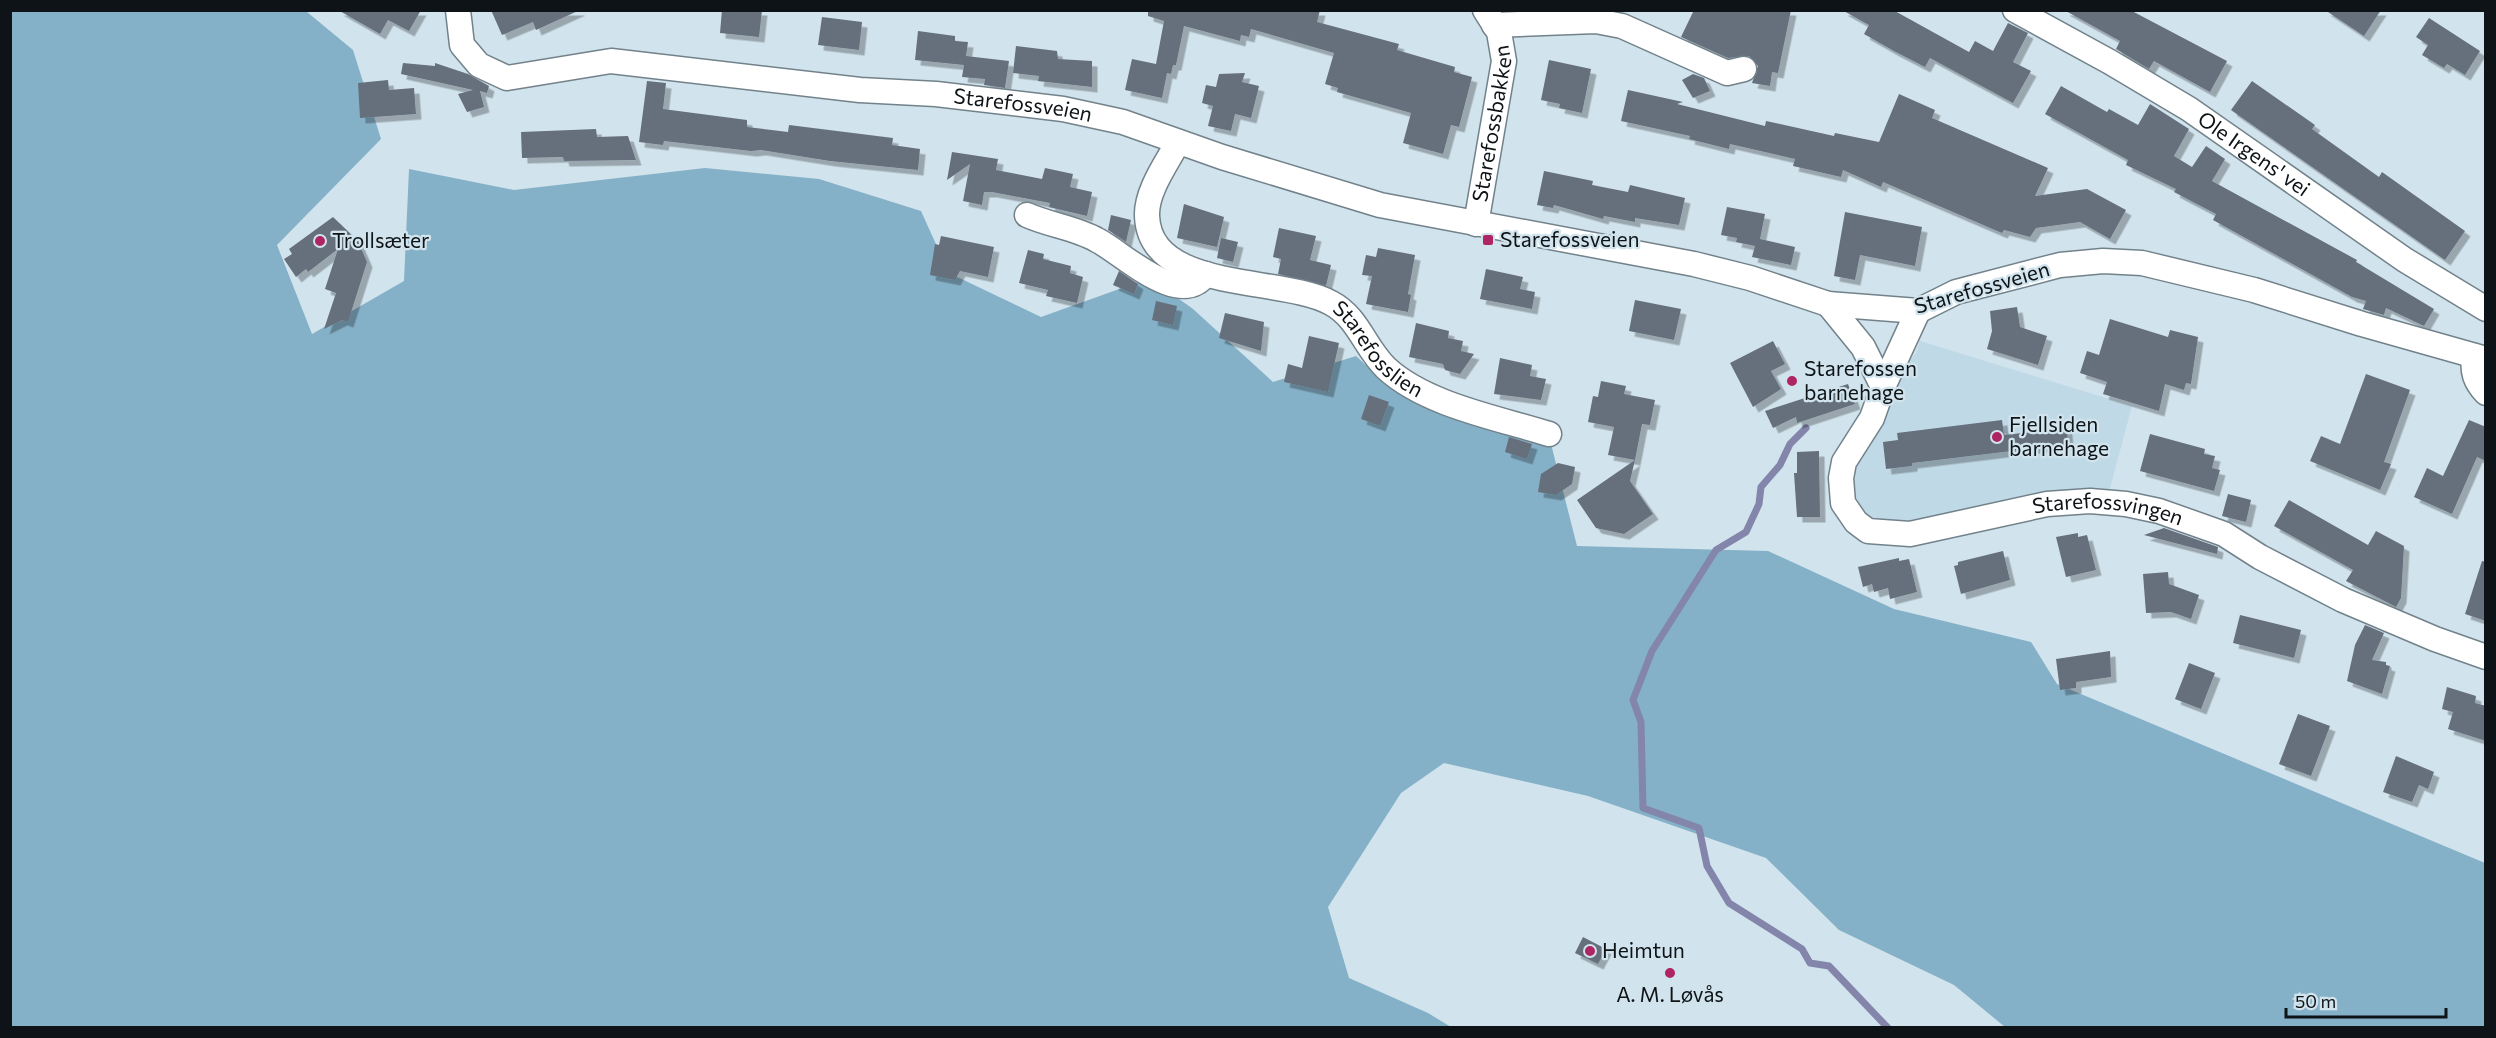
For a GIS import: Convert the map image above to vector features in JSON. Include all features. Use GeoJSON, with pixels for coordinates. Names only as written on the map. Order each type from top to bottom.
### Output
{"type":"FeatureCollection","features":[{"type":"Feature","properties":{"kind":"street","name":"Starefossveien"},"geometry":{"type":"LineString","coordinates":[[458,10],[462,45],[479,65],[507,78],[611,61],[672,66],[826,86],[947,95],[1062,109],[1124,122],[1178,142],[1355,198],[1476,224],[1694,264],[1750,278],[1828,304],[1918,311],[1956,292],[2060,265],[2103,261],[2142,262],[2254,290],[2480,357]]}},
{"type":"Feature","properties":{"kind":"street","name":"Ole Irgens' vei"},"geometry":{"type":"LineString","coordinates":[[2015,10],[2189,109],[2405,260],[2486,309]]}},
{"type":"Feature","properties":{"kind":"street","name":"Starefossbakken"},"geometry":{"type":"LineString","coordinates":[[1490,18],[1596,21],[1622,26],[1727,73],[1744,69]]}},
{"type":"Feature","properties":{"kind":"street","name":"Starefossbakken"},"geometry":{"type":"LineString","coordinates":[[1476,224],[1504,61],[1499,32],[1490,18]]}},
{"type":"Feature","properties":{"kind":"street","name":"Starefosslien"},"geometry":{"type":"LineString","coordinates":[[1178,142],[1152,193],[1147,216],[1154,240],[1167,257],[1189,270],[1295,291],[1330,302],[1353,321],[1373,353],[1404,382],[1440,399],[1549,434]]}},
{"type":"Feature","properties":{"kind":"street"},"geometry":{"type":"LineString","coordinates":[[1027,215],[1096,240],[1152,276],[1171,284],[1191,287],[1200,282],[1206,274]]}},
{"type":"Feature","properties":{"kind":"street"},"geometry":{"type":"LineString","coordinates":[[1828,304],[1863,347],[1883,387]]}},
{"type":"Feature","properties":{"kind":"street","name":"Starefossvingen"},"geometry":{"type":"LineString","coordinates":[[1918,311],[1883,387],[1872,417],[1844,462],[1841,478],[1843,503],[1856,522],[1868,531],[1910,534],[2047,504],[2090,501],[2126,504],[2159,511],[2224,534],[2260,557],[2343,600],[2435,639],[2486,657]]}},
{"type":"Feature","properties":{"kind":"street"},"geometry":{"type":"LineString","coordinates":[[2480,357],[2473,371],[2476,383],[2486,393]]}},
{"type":"Feature","properties":{"kind":"shaded area"},"geometry":{"type":"Polygon","coordinates":[[[10,11],[301,11],[307,12],[353,50],[381,139],[277,245],[312,334],[404,281],[409,169],[514,190],[705,168],[819,179],[921,211],[949,273],[1041,317],[1150,278],[1193,309],[1273,382],[1356,356],[1384,382],[1490,424],[1550,440],[1577,546],[1768,551],[1894,609],[2031,642],[2057,684],[2485,863],[2485,1027],[2005,1027],[1954,985],[1839,930],[1766,858],[1588,796],[1444,763],[1401,793],[1328,907],[1349,978],[1428,1013],[1451,1027],[11,1027],[10,11]]]}},
{"type":"Feature","properties":{"kind":"shaded area","name":"Fjellsiden barnehage"},"geometry":{"type":"Polygon","coordinates":[[[1920,341],[2132,406],[2109,492],[1920,522],[1878,522],[1863,511],[1851,487],[1853,468],[1881,422],[1903,368],[1916,353],[1920,341]]]}},
{"type":"Feature","properties":{"kind":"building"},"geometry":{"type":"Polygon","coordinates":[[[338,10],[421,10],[409,31],[388,20],[380,34],[338,10]]]}},
{"type":"Feature","properties":{"kind":"building"},"geometry":{"type":"Polygon","coordinates":[[[491,10],[580,10],[536,30],[533,22],[502,35],[491,10]]]}},
{"type":"Feature","properties":{"kind":"building"},"geometry":{"type":"Polygon","coordinates":[[[722,10],[762,10],[759,37],[720,33],[722,10]]]}},
{"type":"Feature","properties":{"kind":"building"},"geometry":{"type":"Polygon","coordinates":[[[1148,10],[1320,10],[1317,22],[1399,44],[1397,50],[1455,67],[1454,72],[1472,77],[1459,127],[1451,125],[1443,154],[1403,143],[1411,113],[1337,92],[1338,88],[1325,84],[1334,53],[1251,29],[1249,37],[1241,35],[1240,41],[1184,26],[1176,65],[1173,65],[1171,74],[1167,73],[1162,98],[1125,90],[1132,59],[1156,64],[1164,21],[1148,16],[1148,10]]]}},
{"type":"Feature","properties":{"kind":"building"},"geometry":{"type":"Polygon","coordinates":[[[1694,10],[1791,10],[1778,73],[1772,72],[1770,86],[1752,83],[1758,66],[1749,56],[1728,58],[1681,37],[1694,10]]]}},
{"type":"Feature","properties":{"kind":"building"},"geometry":{"type":"Polygon","coordinates":[[[1842,10],[1893,10],[1969,52],[1975,41],[1993,51],[2008,23],[2028,33],[2013,62],[2031,71],[2013,103],[1930,58],[1925,67],[1894,51],[1864,34],[1869,25],[1842,10]]]}},
{"type":"Feature","properties":{"kind":"building"},"geometry":{"type":"Polygon","coordinates":[[[2064,10],[2130,10],[2227,61],[2210,92],[2154,61],[2149,69],[2116,49],[2120,41],[2064,10]]]}},
{"type":"Feature","properties":{"kind":"building"},"geometry":{"type":"Polygon","coordinates":[[[2325,10],[2381,10],[2364,36],[2325,10]]]}},
{"type":"Feature","properties":{"kind":"building"},"geometry":{"type":"Polygon","coordinates":[[[822,17],[862,22],[859,50],[818,45],[822,17]]]}},
{"type":"Feature","properties":{"kind":"building"},"geometry":{"type":"Polygon","coordinates":[[[2429,18],[2480,51],[2465,75],[2447,64],[2444,68],[2422,55],[2428,45],[2416,37],[2429,18]]]}},
{"type":"Feature","properties":{"kind":"building"},"geometry":{"type":"Polygon","coordinates":[[[918,31],[955,36],[955,41],[968,42],[966,56],[1009,61],[1005,88],[984,85],[985,79],[962,77],[964,65],[915,60],[918,31]]]}},
{"type":"Feature","properties":{"kind":"building"},"geometry":{"type":"Polygon","coordinates":[[[1016,46],[1057,51],[1058,59],[1092,61],[1092,87],[1038,81],[1039,76],[1013,73],[1016,46]]]}},
{"type":"Feature","properties":{"kind":"building"},"geometry":{"type":"Polygon","coordinates":[[[1549,60],[1591,69],[1582,113],[1559,108],[1560,104],[1541,100],[1549,60]]]}},
{"type":"Feature","properties":{"kind":"building"},"geometry":{"type":"Polygon","coordinates":[[[403,63],[435,66],[435,63],[468,74],[489,86],[487,93],[480,91],[484,107],[467,112],[458,94],[473,90],[401,74],[403,63]]]}},
{"type":"Feature","properties":{"kind":"building"},"geometry":{"type":"Polygon","coordinates":[[[1245,73],[1242,82],[1259,86],[1251,118],[1235,114],[1231,131],[1208,126],[1213,106],[1202,103],[1206,85],[1216,87],[1219,74],[1245,73]]]}},
{"type":"Feature","properties":{"kind":"building"},"geometry":{"type":"Polygon","coordinates":[[[1693,74],[1704,78],[1710,91],[1693,98],[1682,80],[1693,74]]]}},
{"type":"Feature","properties":{"kind":"building"},"geometry":{"type":"Polygon","coordinates":[[[388,80],[389,90],[414,88],[416,114],[360,118],[358,83],[388,80]]]}},
{"type":"Feature","properties":{"kind":"building"},"geometry":{"type":"Polygon","coordinates":[[[647,81],[666,83],[663,109],[747,120],[747,127],[788,132],[789,125],[893,138],[892,145],[920,149],[918,170],[830,161],[761,150],[751,151],[664,141],[663,145],[639,142],[647,81]]]}},
{"type":"Feature","properties":{"kind":"building"},"geometry":{"type":"Polygon","coordinates":[[[2252,81],[2315,125],[2312,129],[2379,177],[2382,172],[2465,231],[2445,260],[2231,110],[2252,81]]]}},
{"type":"Feature","properties":{"kind":"building"},"geometry":{"type":"Polygon","coordinates":[[[2061,86],[2107,112],[2109,109],[2138,125],[2150,104],[2189,129],[2174,156],[2192,167],[2206,146],[2225,159],[2212,181],[2357,260],[2356,262],[2434,309],[2424,326],[2386,308],[2384,315],[2363,309],[2366,301],[2352,297],[2213,220],[2216,214],[2174,192],[2176,189],[2126,165],[2128,160],[2045,114],[2061,86]]]}},
{"type":"Feature","properties":{"kind":"building"},"geometry":{"type":"Polygon","coordinates":[[[1628,90],[1683,102],[1677,104],[1765,126],[1766,121],[1834,136],[1835,133],[1879,142],[1899,94],[1935,110],[1932,118],[2048,168],[2035,196],[2087,189],[2126,210],[2110,239],[2080,222],[2036,228],[2030,237],[2004,230],[2002,233],[1883,182],[1881,187],[1843,170],[1841,177],[1793,166],[1795,159],[1730,144],[1729,149],[1689,139],[1690,136],[1621,121],[1628,90]]]}},
{"type":"Feature","properties":{"kind":"building"},"geometry":{"type":"Polygon","coordinates":[[[596,129],[597,137],[628,136],[636,160],[564,161],[563,157],[522,158],[521,132],[596,129]]]}},
{"type":"Feature","properties":{"kind":"building"},"geometry":{"type":"Polygon","coordinates":[[[952,152],[998,159],[996,170],[1042,179],[1045,168],[1073,174],[1070,187],[1092,192],[1087,216],[1049,207],[1050,203],[992,192],[984,192],[982,205],[963,201],[970,164],[947,180],[952,152]]]}},
{"type":"Feature","properties":{"kind":"building"},"geometry":{"type":"Polygon","coordinates":[[[1544,171],[1593,181],[1592,185],[1628,192],[1630,185],[1685,198],[1679,225],[1635,218],[1635,222],[1604,216],[1603,219],[1554,205],[1553,208],[1537,205],[1544,171]]]}},
{"type":"Feature","properties":{"kind":"building"},"geometry":{"type":"Polygon","coordinates":[[[1184,204],[1224,217],[1217,247],[1177,238],[1184,204]]]}},
{"type":"Feature","properties":{"kind":"building"},"geometry":{"type":"Polygon","coordinates":[[[1727,207],[1765,214],[1760,239],[1795,247],[1791,265],[1752,257],[1755,246],[1736,242],[1737,238],[1721,235],[1727,207]]]}},
{"type":"Feature","properties":{"kind":"building"},"geometry":{"type":"Polygon","coordinates":[[[1845,212],[1922,227],[1915,266],[1860,255],[1855,280],[1834,276],[1845,212]]]}},
{"type":"Feature","properties":{"kind":"building"},"geometry":{"type":"Polygon","coordinates":[[[1111,215],[1131,220],[1126,242],[1108,230],[1111,215]]]}},
{"type":"Feature","properties":{"kind":"building"},"geometry":{"type":"Polygon","coordinates":[[[333,217],[358,241],[367,262],[348,322],[342,320],[324,329],[336,293],[325,289],[338,249],[308,272],[306,269],[296,277],[284,259],[292,254],[289,249],[333,217]]]}},
{"type":"Feature","properties":{"kind":"building"},"geometry":{"type":"Polygon","coordinates":[[[1279,228],[1316,236],[1310,260],[1331,265],[1326,286],[1278,274],[1281,259],[1273,257],[1279,228]]]}},
{"type":"Feature","properties":{"kind":"building"},"geometry":{"type":"Polygon","coordinates":[[[941,236],[994,247],[988,277],[960,271],[955,280],[930,275],[935,244],[939,245],[941,236]]]}},
{"type":"Feature","properties":{"kind":"building"},"geometry":{"type":"Polygon","coordinates":[[[1221,238],[1238,242],[1233,262],[1217,258],[1221,238]]]}},
{"type":"Feature","properties":{"kind":"building"},"geometry":{"type":"Polygon","coordinates":[[[1378,248],[1415,255],[1408,294],[1411,295],[1408,312],[1366,304],[1372,276],[1362,275],[1366,255],[1376,257],[1378,248]]]}},
{"type":"Feature","properties":{"kind":"building"},"geometry":{"type":"Polygon","coordinates":[[[1028,250],[1044,254],[1043,259],[1071,266],[1070,273],[1083,277],[1077,303],[1046,296],[1048,290],[1019,283],[1028,250]]]}},
{"type":"Feature","properties":{"kind":"building"},"geometry":{"type":"Polygon","coordinates":[[[1486,269],[1523,277],[1520,289],[1535,292],[1532,309],[1480,299],[1486,269]]]}},
{"type":"Feature","properties":{"kind":"building"},"geometry":{"type":"Polygon","coordinates":[[[1119,271],[1138,284],[1134,294],[1113,285],[1119,271]]]}},
{"type":"Feature","properties":{"kind":"building"},"geometry":{"type":"Polygon","coordinates":[[[1635,300],[1681,309],[1674,340],[1629,331],[1635,300]]]}},
{"type":"Feature","properties":{"kind":"building"},"geometry":{"type":"Polygon","coordinates":[[[1156,301],[1177,306],[1173,325],[1152,320],[1156,301]]]}},
{"type":"Feature","properties":{"kind":"building"},"geometry":{"type":"Polygon","coordinates":[[[2017,307],[2020,327],[2047,336],[2038,365],[1987,349],[1992,331],[1990,311],[2017,307]]]}},
{"type":"Feature","properties":{"kind":"building"},"geometry":{"type":"Polygon","coordinates":[[[1225,313],[1264,322],[1261,351],[1219,338],[1225,313]]]}},
{"type":"Feature","properties":{"kind":"building"},"geometry":{"type":"Polygon","coordinates":[[[2110,319],[2168,337],[2170,330],[2198,337],[2191,384],[2186,383],[2184,390],[2165,384],[2159,411],[2103,394],[2107,382],[2080,373],[2087,351],[2099,355],[2110,319]]]}},
{"type":"Feature","properties":{"kind":"building"},"geometry":{"type":"Polygon","coordinates":[[[1416,323],[1449,331],[1448,338],[1463,341],[1461,351],[1474,354],[1460,374],[1445,370],[1443,364],[1409,357],[1416,323]]]}},
{"type":"Feature","properties":{"kind":"building"},"geometry":{"type":"Polygon","coordinates":[[[1309,336],[1339,343],[1328,392],[1284,382],[1288,364],[1302,368],[1309,336]]]}},
{"type":"Feature","properties":{"kind":"building"},"geometry":{"type":"Polygon","coordinates":[[[1773,341],[1785,364],[1771,371],[1781,389],[1753,407],[1730,363],[1773,341]]]}},
{"type":"Feature","properties":{"kind":"building"},"geometry":{"type":"Polygon","coordinates":[[[1500,358],[1532,365],[1530,376],[1546,379],[1541,400],[1494,394],[1500,358]]]}},
{"type":"Feature","properties":{"kind":"building"},"geometry":{"type":"Polygon","coordinates":[[[2366,374],[2410,390],[2384,462],[2391,464],[2380,490],[2310,461],[2321,436],[2340,444],[2366,374]]]}},
{"type":"Feature","properties":{"kind":"building"},"geometry":{"type":"Polygon","coordinates":[[[1601,381],[1626,386],[1624,394],[1655,400],[1650,425],[1642,424],[1635,460],[1608,455],[1614,427],[1588,422],[1593,396],[1598,397],[1601,381]]]}},
{"type":"Feature","properties":{"kind":"building"},"geometry":{"type":"Polygon","coordinates":[[[1848,384],[1855,404],[1797,423],[1796,417],[1773,428],[1765,411],[1848,384]]]}},
{"type":"Feature","properties":{"kind":"building"},"geometry":{"type":"Polygon","coordinates":[[[1369,395],[1389,402],[1380,426],[1361,419],[1369,395]]]}},
{"type":"Feature","properties":{"kind":"building"},"geometry":{"type":"Polygon","coordinates":[[[2002,420],[2004,435],[2067,428],[2068,444],[1912,463],[1912,466],[1886,469],[1883,442],[1898,440],[1897,433],[2002,420]]]}},
{"type":"Feature","properties":{"kind":"building"},"geometry":{"type":"Polygon","coordinates":[[[2469,420],[2486,427],[2486,461],[2477,457],[2452,514],[2414,497],[2427,468],[2443,476],[2469,420]]]}},
{"type":"Feature","properties":{"kind":"building"},"geometry":{"type":"Polygon","coordinates":[[[2150,434],[2205,449],[2204,454],[2215,456],[2212,468],[2220,470],[2214,491],[2140,471],[2150,434]]]}},
{"type":"Feature","properties":{"kind":"building"},"geometry":{"type":"Polygon","coordinates":[[[1509,437],[1532,444],[1527,459],[1505,452],[1509,437]]]}},
{"type":"Feature","properties":{"kind":"building"},"geometry":{"type":"Polygon","coordinates":[[[1819,451],[1820,517],[1797,517],[1794,473],[1797,473],[1797,452],[1819,451]]]}},
{"type":"Feature","properties":{"kind":"building"},"geometry":{"type":"Polygon","coordinates":[[[1635,460],[1630,481],[1653,514],[1624,534],[1596,528],[1577,500],[1635,460]]]}},
{"type":"Feature","properties":{"kind":"building"},"geometry":{"type":"Polygon","coordinates":[[[1558,463],[1575,467],[1572,484],[1556,495],[1538,492],[1541,474],[1558,463]]]}},
{"type":"Feature","properties":{"kind":"building"},"geometry":{"type":"Polygon","coordinates":[[[2228,494],[2251,500],[2246,522],[2222,516],[2228,494]]]}},
{"type":"Feature","properties":{"kind":"building"},"geometry":{"type":"Polygon","coordinates":[[[2289,500],[2368,545],[2376,531],[2404,546],[2401,598],[2396,607],[2346,581],[2353,570],[2274,526],[2289,500]]]}},
{"type":"Feature","properties":{"kind":"building"},"geometry":{"type":"Polygon","coordinates":[[[2164,528],[2218,547],[2217,554],[2144,535],[2164,528]]]}},
{"type":"Feature","properties":{"kind":"building"},"geometry":{"type":"Polygon","coordinates":[[[2078,533],[2078,537],[2087,535],[2096,570],[2066,577],[2056,537],[2078,533]]]}},
{"type":"Feature","properties":{"kind":"building"},"geometry":{"type":"Polygon","coordinates":[[[2003,551],[2010,580],[1961,594],[1954,566],[1958,565],[1958,562],[2003,551]]]}},
{"type":"Feature","properties":{"kind":"building"},"geometry":{"type":"Polygon","coordinates":[[[1899,558],[1899,561],[1909,559],[1917,592],[1890,599],[1888,588],[1874,592],[1872,584],[1863,587],[1858,567],[1899,558]]]}},
{"type":"Feature","properties":{"kind":"building"},"geometry":{"type":"Polygon","coordinates":[[[2482,561],[2486,562],[2486,621],[2465,614],[2482,561]]]}},
{"type":"Feature","properties":{"kind":"building"},"geometry":{"type":"Polygon","coordinates":[[[2168,572],[2169,584],[2199,595],[2191,619],[2171,612],[2146,613],[2143,574],[2168,572]]]}},
{"type":"Feature","properties":{"kind":"building"},"geometry":{"type":"Polygon","coordinates":[[[2240,615],[2301,630],[2294,658],[2233,643],[2240,615]]]}},
{"type":"Feature","properties":{"kind":"building"},"geometry":{"type":"Polygon","coordinates":[[[2365,625],[2384,633],[2372,660],[2386,662],[2386,665],[2390,666],[2382,694],[2347,681],[2355,645],[2365,625]]]}},
{"type":"Feature","properties":{"kind":"building"},"geometry":{"type":"Polygon","coordinates":[[[2110,651],[2111,677],[2076,682],[2076,688],[2060,690],[2056,659],[2110,651]]]}},
{"type":"Feature","properties":{"kind":"building"},"geometry":{"type":"Polygon","coordinates":[[[2189,663],[2215,673],[2201,709],[2175,699],[2189,663]]]}},
{"type":"Feature","properties":{"kind":"building"},"geometry":{"type":"Polygon","coordinates":[[[2447,687],[2476,696],[2475,703],[2486,706],[2486,741],[2448,729],[2453,712],[2442,709],[2447,687]]]}},
{"type":"Feature","properties":{"kind":"building"},"geometry":{"type":"Polygon","coordinates":[[[2298,714],[2330,726],[2311,776],[2279,764],[2298,714]]]}},
{"type":"Feature","properties":{"kind":"building"},"geometry":{"type":"Polygon","coordinates":[[[2396,756],[2434,772],[2428,789],[2419,785],[2412,802],[2383,792],[2396,756]]]}},
{"type":"Feature","properties":{"kind":"building","name":"Heimtun"},"geometry":{"type":"Polygon","coordinates":[[[1583,937],[1606,949],[1598,964],[1575,953],[1583,937]]]}},
{"type":"Feature","properties":{"kind":"waterway"},"geometry":{"type":"LineString","coordinates":[[1806,428],[1790,444],[1780,465],[1761,487],[1759,504],[1746,532],[1716,550],[1652,651],[1633,700],[1641,722],[1643,808],[1699,828],[1707,866],[1729,903],[1802,949],[1810,963],[1829,966],[1888,1028]]}},
{"type":"Feature","properties":{"kind":"place","name":"Starefossveien"},"geometry":{"type":"Point","coordinates":[1488,240]}},
{"type":"Feature","properties":{"kind":"place","name":"Trollsæter"},"geometry":{"type":"Point","coordinates":[320,241]}},
{"type":"Feature","properties":{"kind":"place","name":"Starefossen barnehage"},"geometry":{"type":"Point","coordinates":[1792,381]}},
{"type":"Feature","properties":{"kind":"place","name":"Fjellsiden barnehage"},"geometry":{"type":"Point","coordinates":[1997,437]}},
{"type":"Feature","properties":{"kind":"place","name":"Heimtun"},"geometry":{"type":"Point","coordinates":[1590,951]}},
{"type":"Feature","properties":{"kind":"place","name":"A. M. Løvås"},"geometry":{"type":"Point","coordinates":[1670,973]}}]}
